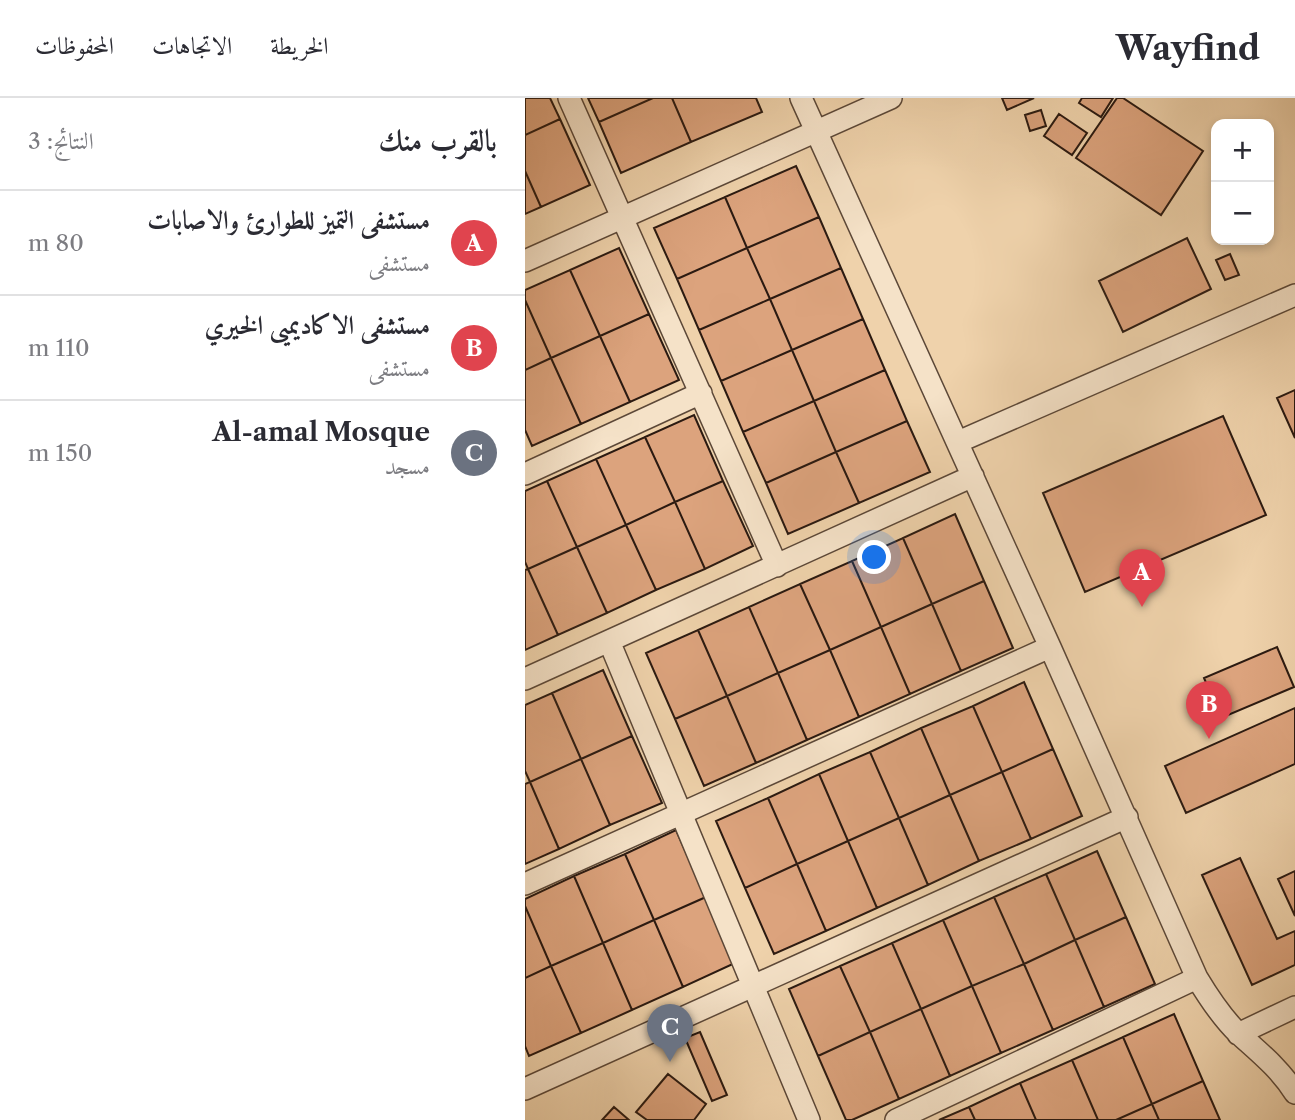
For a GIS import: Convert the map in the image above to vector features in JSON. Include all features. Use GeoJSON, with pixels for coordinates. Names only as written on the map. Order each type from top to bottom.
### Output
{"type":"FeatureCollection","features":[{"type":"Feature","properties":{"kind":"street"},"geometry":{"type":"LineString","coordinates":[[569,98],[777,566]]}},
{"type":"Feature","properties":{"kind":"street"},"geometry":{"type":"LineString","coordinates":[[801,98],[974,476],[1197,978],[1223,1017],[1238,1034],[1270,1060],[1295,1093]]}},
{"type":"Feature","properties":{"kind":"street"},"geometry":{"type":"LineString","coordinates":[[525,261],[891,98]]}},
{"type":"Feature","properties":{"kind":"street"},"geometry":{"type":"LineString","coordinates":[[958,442],[1295,295]]}},
{"type":"Feature","properties":{"kind":"street"},"geometry":{"type":"LineString","coordinates":[[525,474],[701,393]]}},
{"type":"Feature","properties":{"kind":"street"},"geometry":{"type":"LineString","coordinates":[[525,679],[974,476]]}},
{"type":"Feature","properties":{"kind":"street"},"geometry":{"type":"LineString","coordinates":[[609,641],[809,1120]]}},
{"type":"Feature","properties":{"kind":"street"},"geometry":{"type":"LineString","coordinates":[[525,884],[1050,647]]}},
{"type":"Feature","properties":{"kind":"street"},"geometry":{"type":"LineString","coordinates":[[525,1089],[1127,817]]}},
{"type":"Feature","properties":{"kind":"street"},"geometry":{"type":"LineString","coordinates":[[895,1120],[1197,978]]}},
{"type":"Feature","properties":{"kind":"street"},"geometry":{"type":"LineString","coordinates":[[1238,1034],[1295,1007]]}},
{"type":"Feature","properties":{"kind":"building"},"geometry":{"type":"Polygon","coordinates":[[[525,98],[550,98],[560,119],[525,135],[525,98]]]}},
{"type":"Feature","properties":{"kind":"building"},"geometry":{"type":"Polygon","coordinates":[[[588,98],[653,98],[599,122],[588,98]]]}},
{"type":"Feature","properties":{"kind":"building"},"geometry":{"type":"Polygon","coordinates":[[[653,98],[672,98],[691,142],[621,173],[599,122],[653,98]]]}},
{"type":"Feature","properties":{"kind":"building"},"geometry":{"type":"Polygon","coordinates":[[[672,98],[756,98],[762,112],[691,142],[672,98]]]}},
{"type":"Feature","properties":{"kind":"building"},"geometry":{"type":"Polygon","coordinates":[[[1002,98],[1034,98],[1007,110],[1002,98]]]}},
{"type":"Feature","properties":{"kind":"building"},"geometry":{"type":"Polygon","coordinates":[[[1082,98],[1113,98],[1101,117],[1079,103],[1082,98]]]}},
{"type":"Feature","properties":{"kind":"building"},"geometry":{"type":"Polygon","coordinates":[[[1117,98],[1123,98],[1203,151],[1161,215],[1076,158],[1117,98]]]}},
{"type":"Feature","properties":{"kind":"building"},"geometry":{"type":"Polygon","coordinates":[[[1041,110],[1046,126],[1030,131],[1025,115],[1041,110]]]}},
{"type":"Feature","properties":{"kind":"building"},"geometry":{"type":"Polygon","coordinates":[[[1059,114],[1087,133],[1072,155],[1044,136],[1059,114]]]}},
{"type":"Feature","properties":{"kind":"building"},"geometry":{"type":"Polygon","coordinates":[[[560,119],[590,185],[541,207],[525,171],[525,135],[560,119]]]}},
{"type":"Feature","properties":{"kind":"building"},"geometry":{"type":"Polygon","coordinates":[[[796,166],[819,217],[747,248],[725,197],[796,166]]]}},
{"type":"Feature","properties":{"kind":"building"},"geometry":{"type":"Polygon","coordinates":[[[525,171],[541,207],[525,214],[525,171]]]}},
{"type":"Feature","properties":{"kind":"building"},"geometry":{"type":"Polygon","coordinates":[[[725,197],[747,248],[677,279],[654,228],[725,197]]]}},
{"type":"Feature","properties":{"kind":"building"},"geometry":{"type":"Polygon","coordinates":[[[819,217],[841,268],[770,299],[747,248],[819,217]]]}},
{"type":"Feature","properties":{"kind":"building"},"geometry":{"type":"Polygon","coordinates":[[[1187,238],[1211,289],[1123,332],[1099,281],[1187,238]]]}},
{"type":"Feature","properties":{"kind":"building"},"geometry":{"type":"Polygon","coordinates":[[[619,248],[649,314],[600,336],[570,270],[619,248]]]}},
{"type":"Feature","properties":{"kind":"building"},"geometry":{"type":"Polygon","coordinates":[[[747,248],[770,299],[699,330],[677,279],[747,248]]]}},
{"type":"Feature","properties":{"kind":"building"},"geometry":{"type":"Polygon","coordinates":[[[1230,254],[1239,275],[1225,280],[1216,260],[1230,254]]]}},
{"type":"Feature","properties":{"kind":"building"},"geometry":{"type":"Polygon","coordinates":[[[841,268],[863,319],[792,350],[770,299],[841,268]]]}},
{"type":"Feature","properties":{"kind":"building"},"geometry":{"type":"Polygon","coordinates":[[[570,270],[600,336],[551,358],[525,300],[525,290],[570,270]]]}},
{"type":"Feature","properties":{"kind":"building"},"geometry":{"type":"Polygon","coordinates":[[[770,299],[792,350],[721,381],[699,330],[770,299]]]}},
{"type":"Feature","properties":{"kind":"building"},"geometry":{"type":"Polygon","coordinates":[[[525,300],[551,358],[525,370],[525,300]]]}},
{"type":"Feature","properties":{"kind":"building"},"geometry":{"type":"Polygon","coordinates":[[[649,314],[679,380],[630,402],[600,336],[649,314]]]}},
{"type":"Feature","properties":{"kind":"building"},"geometry":{"type":"Polygon","coordinates":[[[863,319],[885,370],[814,401],[792,350],[863,319]]]}},
{"type":"Feature","properties":{"kind":"building"},"geometry":{"type":"Polygon","coordinates":[[[600,336],[630,402],[581,424],[551,358],[600,336]]]}},
{"type":"Feature","properties":{"kind":"building"},"geometry":{"type":"Polygon","coordinates":[[[792,350],[814,401],[743,432],[721,381],[792,350]]]}},
{"type":"Feature","properties":{"kind":"building"},"geometry":{"type":"Polygon","coordinates":[[[551,358],[581,424],[532,446],[525,430],[525,370],[551,358]]]}},
{"type":"Feature","properties":{"kind":"building"},"geometry":{"type":"Polygon","coordinates":[[[885,370],[907,421],[836,452],[814,401],[885,370]]]}},
{"type":"Feature","properties":{"kind":"building"},"geometry":{"type":"Polygon","coordinates":[[[1295,390],[1295,438],[1277,398],[1295,390]]]}},
{"type":"Feature","properties":{"kind":"building"},"geometry":{"type":"Polygon","coordinates":[[[814,401],[836,452],[766,483],[743,432],[814,401]]]}},
{"type":"Feature","properties":{"kind":"building"},"geometry":{"type":"Polygon","coordinates":[[[694,415],[723,481],[675,502],[645,437],[694,415]]]}},
{"type":"Feature","properties":{"kind":"building"},"geometry":{"type":"Polygon","coordinates":[[[1223,416],[1266,515],[1085,592],[1043,493],[1223,416]]]}},
{"type":"Feature","properties":{"kind":"building"},"geometry":{"type":"Polygon","coordinates":[[[907,421],[930,472],[859,503],[836,452],[907,421]]]}},
{"type":"Feature","properties":{"kind":"building"},"geometry":{"type":"Polygon","coordinates":[[[645,437],[675,502],[626,525],[596,459],[645,437]]]}},
{"type":"Feature","properties":{"kind":"building"},"geometry":{"type":"Polygon","coordinates":[[[836,452],[859,503],[788,534],[766,483],[836,452]]]}},
{"type":"Feature","properties":{"kind":"building"},"geometry":{"type":"Polygon","coordinates":[[[596,459],[626,525],[577,547],[547,481],[596,459]]]}},
{"type":"Feature","properties":{"kind":"building"},"geometry":{"type":"Polygon","coordinates":[[[547,481],[577,547],[528,569],[525,562],[525,491],[547,481]]]}},
{"type":"Feature","properties":{"kind":"building"},"geometry":{"type":"Polygon","coordinates":[[[723,481],[753,546],[705,569],[675,502],[723,481]]]}},
{"type":"Feature","properties":{"kind":"building"},"geometry":{"type":"Polygon","coordinates":[[[675,502],[705,569],[656,590],[626,525],[675,502]]]}},
{"type":"Feature","properties":{"kind":"building"},"geometry":{"type":"Polygon","coordinates":[[[955,514],[984,581],[932,604],[903,538],[955,514]]]}},
{"type":"Feature","properties":{"kind":"building"},"geometry":{"type":"Polygon","coordinates":[[[626,525],[656,590],[607,613],[577,547],[626,525]]]}},
{"type":"Feature","properties":{"kind":"building"},"geometry":{"type":"Polygon","coordinates":[[[903,538],[932,604],[881,627],[852,561],[903,538]]]}},
{"type":"Feature","properties":{"kind":"building"},"geometry":{"type":"Polygon","coordinates":[[[577,547],[607,613],[558,635],[528,569],[577,547]]]}},
{"type":"Feature","properties":{"kind":"building"},"geometry":{"type":"Polygon","coordinates":[[[852,561],[881,627],[830,650],[800,584],[852,561]]]}},
{"type":"Feature","properties":{"kind":"building"},"geometry":{"type":"Polygon","coordinates":[[[528,569],[558,635],[525,650],[525,570],[528,569]]]}},
{"type":"Feature","properties":{"kind":"building"},"geometry":{"type":"Polygon","coordinates":[[[984,581],[1013,648],[961,671],[932,604],[984,581]]]}},
{"type":"Feature","properties":{"kind":"building"},"geometry":{"type":"Polygon","coordinates":[[[800,584],[830,650],[778,673],[749,607],[800,584]]]}},
{"type":"Feature","properties":{"kind":"building"},"geometry":{"type":"Polygon","coordinates":[[[932,604],[961,671],[910,694],[881,627],[932,604]]]}},
{"type":"Feature","properties":{"kind":"building"},"geometry":{"type":"Polygon","coordinates":[[[749,607],[778,673],[727,696],[698,630],[749,607]]]}},
{"type":"Feature","properties":{"kind":"building"},"geometry":{"type":"Polygon","coordinates":[[[881,627],[910,694],[859,717],[830,650],[881,627]]]}},
{"type":"Feature","properties":{"kind":"building"},"geometry":{"type":"Polygon","coordinates":[[[698,630],[727,696],[675,719],[646,653],[698,630]]]}},
{"type":"Feature","properties":{"kind":"building"},"geometry":{"type":"Polygon","coordinates":[[[1277,647],[1294,687],[1221,718],[1204,678],[1277,647]]]}},
{"type":"Feature","properties":{"kind":"building"},"geometry":{"type":"Polygon","coordinates":[[[830,650],[859,717],[807,740],[778,673],[830,650]]]}},
{"type":"Feature","properties":{"kind":"building"},"geometry":{"type":"Polygon","coordinates":[[[603,670],[632,736],[581,759],[552,693],[603,670]]]}},
{"type":"Feature","properties":{"kind":"building"},"geometry":{"type":"Polygon","coordinates":[[[778,673],[807,740],[756,763],[727,696],[778,673]]]}},
{"type":"Feature","properties":{"kind":"building"},"geometry":{"type":"Polygon","coordinates":[[[1024,682],[1053,749],[1002,772],[973,706],[1024,682]]]}},
{"type":"Feature","properties":{"kind":"building"},"geometry":{"type":"Polygon","coordinates":[[[552,693],[581,759],[530,782],[525,771],[525,705],[552,693]]]}},
{"type":"Feature","properties":{"kind":"building"},"geometry":{"type":"Polygon","coordinates":[[[727,696],[756,763],[704,786],[675,719],[727,696]]]}},
{"type":"Feature","properties":{"kind":"building"},"geometry":{"type":"Polygon","coordinates":[[[973,706],[1002,772],[950,795],[921,728],[973,706]]]}},
{"type":"Feature","properties":{"kind":"building"},"geometry":{"type":"Polygon","coordinates":[[[1295,708],[1295,764],[1186,813],[1165,766],[1295,708]]]}},
{"type":"Feature","properties":{"kind":"building"},"geometry":{"type":"Polygon","coordinates":[[[921,728],[950,795],[899,818],[870,752],[921,728]]]}},
{"type":"Feature","properties":{"kind":"building"},"geometry":{"type":"Polygon","coordinates":[[[632,736],[662,803],[610,825],[581,759],[632,736]]]}},
{"type":"Feature","properties":{"kind":"building"},"geometry":{"type":"Polygon","coordinates":[[[1053,749],[1082,816],[1031,839],[1002,772],[1053,749]]]}},
{"type":"Feature","properties":{"kind":"building"},"geometry":{"type":"Polygon","coordinates":[[[870,752],[899,818],[848,841],[819,774],[870,752]]]}},
{"type":"Feature","properties":{"kind":"building"},"geometry":{"type":"Polygon","coordinates":[[[581,759],[610,825],[559,849],[530,782],[581,759]]]}},
{"type":"Feature","properties":{"kind":"building"},"geometry":{"type":"Polygon","coordinates":[[[1002,772],[1031,839],[979,861],[950,795],[1002,772]]]}},
{"type":"Feature","properties":{"kind":"building"},"geometry":{"type":"Polygon","coordinates":[[[819,774],[848,841],[797,864],[768,798],[819,774]]]}},
{"type":"Feature","properties":{"kind":"building"},"geometry":{"type":"Polygon","coordinates":[[[530,782],[559,849],[525,864],[525,784],[530,782]]]}},
{"type":"Feature","properties":{"kind":"building"},"geometry":{"type":"Polygon","coordinates":[[[950,795],[979,861],[928,885],[899,818],[950,795]]]}},
{"type":"Feature","properties":{"kind":"building"},"geometry":{"type":"Polygon","coordinates":[[[768,798],[797,864],[745,888],[716,821],[768,798]]]}},
{"type":"Feature","properties":{"kind":"building"},"geometry":{"type":"Polygon","coordinates":[[[899,818],[928,885],[877,908],[848,841],[899,818]]]}},
{"type":"Feature","properties":{"kind":"building"},"geometry":{"type":"Polygon","coordinates":[[[676,830],[706,897],[654,920],[625,854],[676,830]]]}},
{"type":"Feature","properties":{"kind":"building"},"geometry":{"type":"Polygon","coordinates":[[[848,841],[877,908],[826,931],[797,864],[848,841]]]}},
{"type":"Feature","properties":{"kind":"building"},"geometry":{"type":"Polygon","coordinates":[[[1097,851],[1126,917],[1075,940],[1046,874],[1097,851]]]}},
{"type":"Feature","properties":{"kind":"building"},"geometry":{"type":"Polygon","coordinates":[[[625,854],[654,920],[603,943],[574,876],[625,854]]]}},
{"type":"Feature","properties":{"kind":"building"},"geometry":{"type":"Polygon","coordinates":[[[1240,858],[1277,939],[1295,931],[1295,965],[1252,985],[1202,875],[1240,858]]]}},
{"type":"Feature","properties":{"kind":"building"},"geometry":{"type":"Polygon","coordinates":[[[797,864],[826,931],[774,954],[745,888],[797,864]]]}},
{"type":"Feature","properties":{"kind":"building"},"geometry":{"type":"Polygon","coordinates":[[[1295,871],[1295,916],[1278,879],[1295,871]]]}},
{"type":"Feature","properties":{"kind":"building"},"geometry":{"type":"Polygon","coordinates":[[[1046,874],[1075,940],[1024,964],[994,897],[1046,874]]]}},
{"type":"Feature","properties":{"kind":"building"},"geometry":{"type":"Polygon","coordinates":[[[574,876],[603,943],[551,966],[525,906],[525,899],[574,876]]]}},
{"type":"Feature","properties":{"kind":"building"},"geometry":{"type":"Polygon","coordinates":[[[706,897],[735,963],[683,987],[654,920],[706,897]]]}},
{"type":"Feature","properties":{"kind":"building"},"geometry":{"type":"Polygon","coordinates":[[[994,897],[1024,964],[972,986],[943,920],[994,897]]]}},
{"type":"Feature","properties":{"kind":"building"},"geometry":{"type":"Polygon","coordinates":[[[525,906],[551,966],[525,978],[525,906]]]}},
{"type":"Feature","properties":{"kind":"building"},"geometry":{"type":"Polygon","coordinates":[[[1126,917],[1155,984],[1104,1007],[1075,940],[1126,917]]]}},
{"type":"Feature","properties":{"kind":"building"},"geometry":{"type":"Polygon","coordinates":[[[654,920],[683,987],[632,1010],[603,943],[654,920]]]}},
{"type":"Feature","properties":{"kind":"building"},"geometry":{"type":"Polygon","coordinates":[[[943,920],[972,986],[921,1009],[892,943],[943,920]]]}},
{"type":"Feature","properties":{"kind":"building"},"geometry":{"type":"Polygon","coordinates":[[[1075,940],[1104,1007],[1053,1030],[1024,964],[1075,940]]]}},
{"type":"Feature","properties":{"kind":"building"},"geometry":{"type":"Polygon","coordinates":[[[603,943],[632,1010],[581,1033],[551,966],[603,943]]]}},
{"type":"Feature","properties":{"kind":"building"},"geometry":{"type":"Polygon","coordinates":[[[892,943],[921,1009],[870,1032],[840,966],[892,943]]]}},
{"type":"Feature","properties":{"kind":"building"},"geometry":{"type":"Polygon","coordinates":[[[1024,964],[1053,1030],[1001,1053],[972,986],[1024,964]]]}},
{"type":"Feature","properties":{"kind":"building"},"geometry":{"type":"Polygon","coordinates":[[[551,966],[581,1033],[529,1056],[525,1046],[525,978],[551,966]]]}},
{"type":"Feature","properties":{"kind":"building"},"geometry":{"type":"Polygon","coordinates":[[[840,966],[870,1032],[818,1056],[789,989],[840,966]]]}},
{"type":"Feature","properties":{"kind":"building"},"geometry":{"type":"Polygon","coordinates":[[[972,986],[1001,1053],[950,1076],[921,1009],[972,986]]]}},
{"type":"Feature","properties":{"kind":"building"},"geometry":{"type":"Polygon","coordinates":[[[921,1009],[950,1076],[899,1099],[870,1032],[921,1009]]]}},
{"type":"Feature","properties":{"kind":"building"},"geometry":{"type":"Polygon","coordinates":[[[1174,1014],[1203,1081],[1152,1104],[1123,1037],[1174,1014]]]}},
{"type":"Feature","properties":{"kind":"building"},"geometry":{"type":"Polygon","coordinates":[[[700,1032],[727,1095],[712,1101],[685,1038],[700,1032]]]}},
{"type":"Feature","properties":{"kind":"building"},"geometry":{"type":"Polygon","coordinates":[[[870,1032],[899,1099],[852,1120],[846,1120],[818,1056],[870,1032]]]}},
{"type":"Feature","properties":{"kind":"building"},"geometry":{"type":"Polygon","coordinates":[[[1123,1037],[1152,1104],[1116,1120],[1098,1120],[1072,1060],[1123,1037]]]}},
{"type":"Feature","properties":{"kind":"building"},"geometry":{"type":"Polygon","coordinates":[[[1072,1060],[1098,1120],[1036,1120],[1020,1083],[1072,1060]]]}},
{"type":"Feature","properties":{"kind":"building"},"geometry":{"type":"Polygon","coordinates":[[[668,1074],[706,1104],[694,1120],[647,1120],[636,1112],[668,1074]]]}},
{"type":"Feature","properties":{"kind":"building"},"geometry":{"type":"Polygon","coordinates":[[[1203,1081],[1220,1120],[1159,1120],[1152,1104],[1203,1081]]]}},
{"type":"Feature","properties":{"kind":"building"},"geometry":{"type":"Polygon","coordinates":[[[1020,1083],[1036,1120],[975,1120],[969,1107],[1020,1083]]]}},
{"type":"Feature","properties":{"kind":"building"},"geometry":{"type":"Polygon","coordinates":[[[1152,1104],[1159,1120],[1116,1120],[1152,1104]]]}},
{"type":"Feature","properties":{"kind":"building"},"geometry":{"type":"Polygon","coordinates":[[[614,1107],[629,1120],[602,1120],[614,1107]]]}},
{"type":"Feature","properties":{"kind":"building"},"geometry":{"type":"Polygon","coordinates":[[[969,1107],[975,1120],[939,1120],[969,1107]]]}},
{"type":"Feature","properties":{"kind":"place","name":"مستشفى التميز للطوارئ والاصابات"},"geometry":{"type":"Point","coordinates":[1142,607]}},
{"type":"Feature","properties":{"kind":"place","name":"مستشفى الاكاديميى الخيري"},"geometry":{"type":"Point","coordinates":[1209,739]}},
{"type":"Feature","properties":{"kind":"place","name":"Al-amal Mosque"},"geometry":{"type":"Point","coordinates":[670,1062]}}]}
